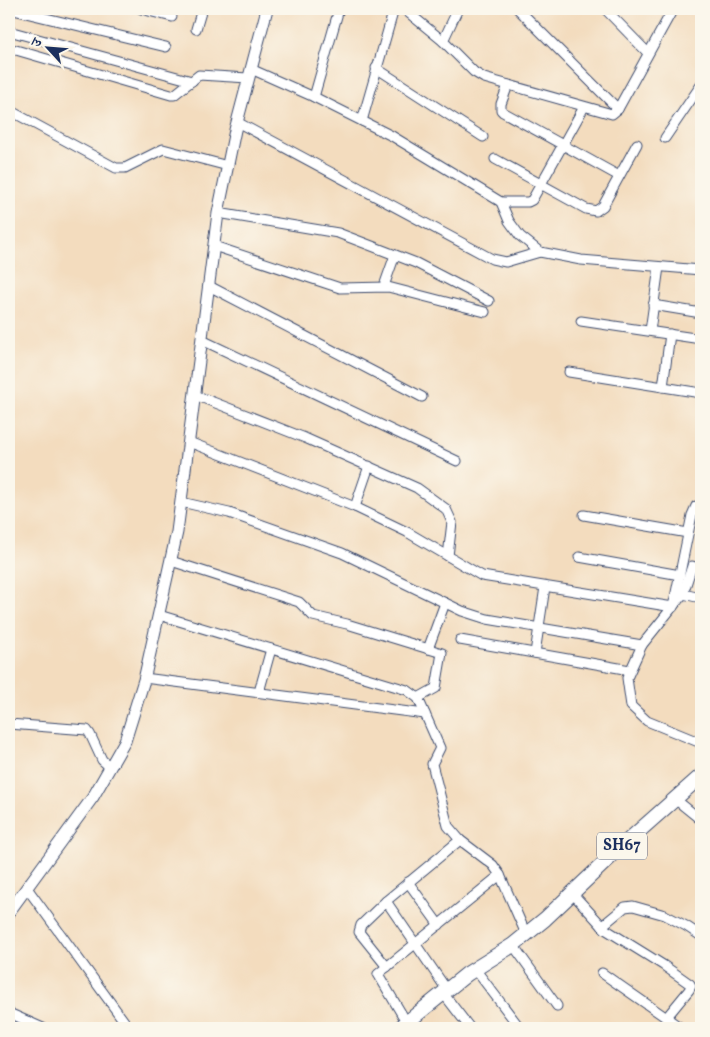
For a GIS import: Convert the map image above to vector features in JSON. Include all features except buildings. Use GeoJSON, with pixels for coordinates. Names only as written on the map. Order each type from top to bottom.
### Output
{"type":"FeatureCollection","features":[{"type":"Feature","properties":{"kind":"main road"},"geometry":{"type":"LineString","coordinates":[[9,912],[92,797],[125,741],[144,678],[177,532],[218,213],[237,122],[267,9]]}},
{"type":"Feature","properties":{"kind":"main road","name":"SH67"},"geometry":{"type":"LineString","coordinates":[[404,1026],[475,969],[513,945],[546,919],[622,846],[701,776]]}},
{"type":"Feature","properties":{"kind":"street"},"geometry":{"type":"LineString","coordinates":[[10,9],[42,13],[166,47]]}},
{"type":"Feature","properties":{"kind":"street"},"geometry":{"type":"LineString","coordinates":[[144,9],[172,17]]}},
{"type":"Feature","properties":{"kind":"street"},"geometry":{"type":"LineString","coordinates":[[196,28],[202,9]]}},
{"type":"Feature","properties":{"kind":"street"},"geometry":{"type":"LineString","coordinates":[[314,97],[339,9]]}},
{"type":"Feature","properties":{"kind":"street"},"geometry":{"type":"LineString","coordinates":[[362,121],[394,9]]}},
{"type":"Feature","properties":{"kind":"street"},"geometry":{"type":"LineString","coordinates":[[404,9],[443,41],[479,75],[608,114],[618,109],[673,9]]}},
{"type":"Feature","properties":{"kind":"street"},"geometry":{"type":"LineString","coordinates":[[443,41],[458,9]]}},
{"type":"Feature","properties":{"kind":"street"},"geometry":{"type":"LineString","coordinates":[[518,9],[618,109]]}},
{"type":"Feature","properties":{"kind":"street"},"geometry":{"type":"LineString","coordinates":[[605,9],[648,53]]}},
{"type":"Feature","properties":{"kind":"street"},"geometry":{"type":"LineString","coordinates":[[9,31],[192,81]]}},
{"type":"Feature","properties":{"kind":"street"},"geometry":{"type":"LineString","coordinates":[[9,48],[171,95],[174,95],[201,75],[250,74],[314,97],[392,136],[501,202],[528,202],[532,200],[564,146],[584,107]]}},
{"type":"Feature","properties":{"kind":"street"},"geometry":{"type":"LineString","coordinates":[[376,68],[483,137]]}},
{"type":"Feature","properties":{"kind":"street"},"geometry":{"type":"LineString","coordinates":[[508,85],[500,107],[503,112],[619,176]]}},
{"type":"Feature","properties":{"kind":"street"},"geometry":{"type":"LineString","coordinates":[[665,138],[701,85]]}},
{"type":"Feature","properties":{"kind":"street"},"geometry":{"type":"LineString","coordinates":[[9,110],[116,168],[125,168],[162,149],[228,166]]}},
{"type":"Feature","properties":{"kind":"street"},"geometry":{"type":"LineString","coordinates":[[237,122],[492,259],[506,262],[540,252],[581,260],[701,270]]}},
{"type":"Feature","properties":{"kind":"street"},"geometry":{"type":"LineString","coordinates":[[495,159],[586,209],[596,211],[603,206],[637,144]]}},
{"type":"Feature","properties":{"kind":"street"},"geometry":{"type":"LineString","coordinates":[[501,202],[520,236],[540,252]]}},
{"type":"Feature","properties":{"kind":"street"},"geometry":{"type":"LineString","coordinates":[[218,213],[329,231],[416,263],[489,301]]}},
{"type":"Feature","properties":{"kind":"street"},"geometry":{"type":"LineString","coordinates":[[214,246],[340,288],[384,286],[485,312]]}},
{"type":"Feature","properties":{"kind":"street"},"geometry":{"type":"LineString","coordinates":[[384,286],[395,255]]}},
{"type":"Feature","properties":{"kind":"street"},"geometry":{"type":"LineString","coordinates":[[650,331],[659,267]]}},
{"type":"Feature","properties":{"kind":"street"},"geometry":{"type":"LineString","coordinates":[[208,286],[422,396]]}},
{"type":"Feature","properties":{"kind":"street"},"geometry":{"type":"LineString","coordinates":[[653,305],[701,313]]}},
{"type":"Feature","properties":{"kind":"street"},"geometry":{"type":"LineString","coordinates":[[581,321],[701,338]]}},
{"type":"Feature","properties":{"kind":"street"},"geometry":{"type":"LineString","coordinates":[[663,387],[670,334]]}},
{"type":"Feature","properties":{"kind":"street"},"geometry":{"type":"LineString","coordinates":[[202,340],[457,461]]}},
{"type":"Feature","properties":{"kind":"street"},"geometry":{"type":"LineString","coordinates":[[569,372],[701,393]]}},
{"type":"Feature","properties":{"kind":"street"},"geometry":{"type":"LineString","coordinates":[[195,395],[305,438],[417,488],[446,508],[452,522],[448,556]]}},
{"type":"Feature","properties":{"kind":"street"},"geometry":{"type":"LineString","coordinates":[[189,442],[356,507],[407,532],[482,576],[673,607]]}},
{"type":"Feature","properties":{"kind":"street"},"geometry":{"type":"LineString","coordinates":[[356,507],[369,466]]}},
{"type":"Feature","properties":{"kind":"street"},"geometry":{"type":"LineString","coordinates":[[181,502],[229,513],[342,553],[462,611],[487,619],[642,645]]}},
{"type":"Feature","properties":{"kind":"street"},"geometry":{"type":"LineString","coordinates":[[673,607],[694,509],[696,506],[701,506]]}},
{"type":"Feature","properties":{"kind":"street"},"geometry":{"type":"LineString","coordinates":[[584,515],[688,533]]}},
{"type":"Feature","properties":{"kind":"street"},"geometry":{"type":"LineString","coordinates":[[579,557],[680,575]]}},
{"type":"Feature","properties":{"kind":"street"},"geometry":{"type":"LineString","coordinates":[[171,562],[299,602],[313,616],[347,624],[442,653],[436,688],[418,698]]}},
{"type":"Feature","properties":{"kind":"street"},"geometry":{"type":"LineString","coordinates":[[701,569],[692,566],[684,594],[642,645],[627,678],[631,706],[647,721],[701,743]]}},
{"type":"Feature","properties":{"kind":"street"},"geometry":{"type":"LineString","coordinates":[[535,653],[545,587]]}},
{"type":"Feature","properties":{"kind":"street"},"geometry":{"type":"LineString","coordinates":[[684,594],[701,598]]}},
{"type":"Feature","properties":{"kind":"street"},"geometry":{"type":"LineString","coordinates":[[428,648],[445,603]]}},
{"type":"Feature","properties":{"kind":"street"},"geometry":{"type":"LineString","coordinates":[[159,615],[407,690],[418,698],[440,748],[432,764],[448,826],[460,840],[493,865],[530,931]]}},
{"type":"Feature","properties":{"kind":"street"},"geometry":{"type":"LineString","coordinates":[[460,640],[630,670]]}},
{"type":"Feature","properties":{"kind":"street"},"geometry":{"type":"LineString","coordinates":[[259,692],[271,649]]}},
{"type":"Feature","properties":{"kind":"street"},"geometry":{"type":"LineString","coordinates":[[144,678],[425,714]]}},
{"type":"Feature","properties":{"kind":"street"},"geometry":{"type":"LineString","coordinates":[[9,724],[87,730],[102,760],[110,767]]}},
{"type":"Feature","properties":{"kind":"street"},"geometry":{"type":"LineString","coordinates":[[675,800],[701,820]]}},
{"type":"Feature","properties":{"kind":"street"},"geometry":{"type":"LineString","coordinates":[[387,967],[359,932],[361,925],[386,900],[460,840]]}},
{"type":"Feature","properties":{"kind":"street"},"geometry":{"type":"LineString","coordinates":[[404,1026],[378,974],[500,875]]}},
{"type":"Feature","properties":{"kind":"street"},"geometry":{"type":"LineString","coordinates":[[408,882],[439,925]]}},
{"type":"Feature","properties":{"kind":"street"},"geometry":{"type":"LineString","coordinates":[[27,888],[129,1028]]}},
{"type":"Feature","properties":{"kind":"street"},"geometry":{"type":"LineString","coordinates":[[574,894],[610,933],[663,965],[690,984],[689,990],[666,1018]]}},
{"type":"Feature","properties":{"kind":"street"},"geometry":{"type":"LineString","coordinates":[[386,900],[470,1028]]}},
{"type":"Feature","properties":{"kind":"street"},"geometry":{"type":"LineString","coordinates":[[602,926],[626,907],[634,906],[665,915],[701,936]]}},
{"type":"Feature","properties":{"kind":"street"},"geometry":{"type":"LineString","coordinates":[[513,945],[557,1006]]}},
{"type":"Feature","properties":{"kind":"street"},"geometry":{"type":"LineString","coordinates":[[475,969],[520,1028]]}},
{"type":"Feature","properties":{"kind":"street"},"geometry":{"type":"LineString","coordinates":[[602,973],[681,1028]]}},
{"type":"Feature","properties":{"kind":"street"},"geometry":{"type":"LineString","coordinates":[[9,1013],[43,1028]]}}]}
